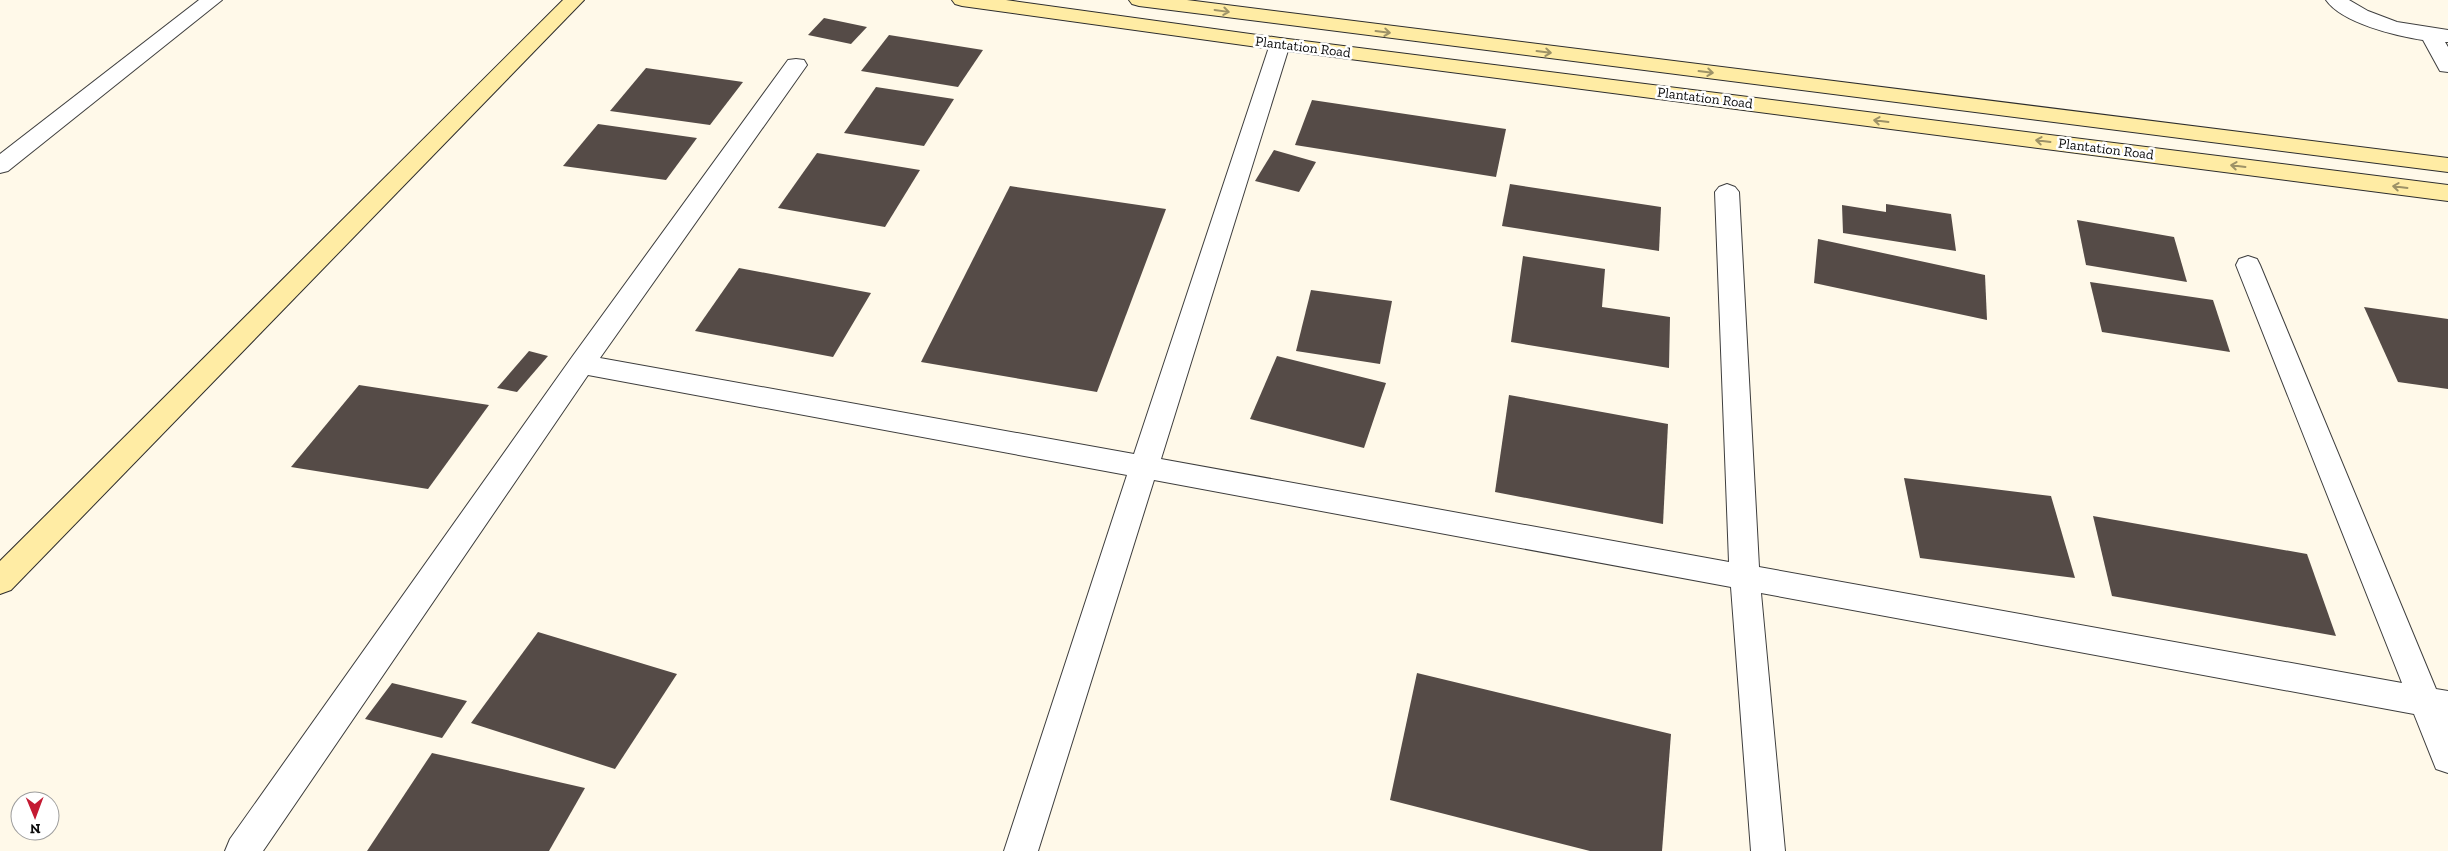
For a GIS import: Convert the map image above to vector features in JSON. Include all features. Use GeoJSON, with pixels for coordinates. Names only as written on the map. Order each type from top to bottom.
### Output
{"type":"FeatureCollection","features":[{"type":"Feature","properties":{"kind":"street"},"geometry":{"type":"LineString","coordinates":[[0,166],[212,0]]}},
{"type":"Feature","properties":{"kind":"street"},"geometry":{"type":"LineString","coordinates":[[0,581],[574,0]]}},
{"type":"Feature","properties":{"kind":"street","name":"Plantation Road"},"geometry":{"type":"LineString","coordinates":[[962,0],[1280,44],[2448,193]]}},
{"type":"Feature","properties":{"kind":"street","name":"Plantation Road"},"geometry":{"type":"LineString","coordinates":[[1139,0],[2448,165]]}},
{"type":"Feature","properties":{"kind":"street"},"geometry":{"type":"LineString","coordinates":[[2336,0],[2360,15],[2382,24],[2439,36],[2448,66]]}},
{"type":"Feature","properties":{"kind":"street"},"geometry":{"type":"LineString","coordinates":[[1021,851],[1142,469],[1280,44]]}},
{"type":"Feature","properties":{"kind":"street"},"geometry":{"type":"LineString","coordinates":[[242,851],[581,364],[796,65]]}},
{"type":"Feature","properties":{"kind":"street"},"geometry":{"type":"LineString","coordinates":[[1727,192],[1746,578],[1768,851]]}},
{"type":"Feature","properties":{"kind":"street"},"geometry":{"type":"LineString","coordinates":[[2248,266],[2437,703],[2448,758]]}},
{"type":"Feature","properties":{"kind":"street"},"geometry":{"type":"LineString","coordinates":[[581,364],[1142,469],[2437,703]]}},
{"type":"Feature","properties":{"kind":"building"},"geometry":{"type":"Polygon","coordinates":[[[824,18],[867,27],[851,44],[808,35],[824,18]]]}},
{"type":"Feature","properties":{"kind":"building"},"geometry":{"type":"Polygon","coordinates":[[[889,35],[983,50],[958,87],[861,71],[889,35]]]}},
{"type":"Feature","properties":{"kind":"building"},"geometry":{"type":"Polygon","coordinates":[[[646,68],[743,82],[710,125],[610,111],[646,68]]]}},
{"type":"Feature","properties":{"kind":"building"},"geometry":{"type":"Polygon","coordinates":[[[876,87],[954,99],[924,146],[844,133],[876,87]]]}},
{"type":"Feature","properties":{"kind":"building"},"geometry":{"type":"Polygon","coordinates":[[[1312,100],[1506,129],[1496,177],[1295,145],[1312,100]]]}},
{"type":"Feature","properties":{"kind":"building"},"geometry":{"type":"Polygon","coordinates":[[[598,124],[697,138],[666,180],[563,166],[598,124]]]}},
{"type":"Feature","properties":{"kind":"building"},"geometry":{"type":"Polygon","coordinates":[[[1274,150],[1316,162],[1299,192],[1255,181],[1274,150]]]}},
{"type":"Feature","properties":{"kind":"building"},"geometry":{"type":"Polygon","coordinates":[[[817,153],[920,170],[885,227],[778,208],[817,153]]]}},
{"type":"Feature","properties":{"kind":"building"},"geometry":{"type":"Polygon","coordinates":[[[1510,184],[1661,207],[1659,251],[1502,226],[1510,184]]]}},
{"type":"Feature","properties":{"kind":"building"},"geometry":{"type":"Polygon","coordinates":[[[1010,186],[1166,209],[1097,392],[921,362],[1010,186]]]}},
{"type":"Feature","properties":{"kind":"building"},"geometry":{"type":"Polygon","coordinates":[[[1886,204],[1951,214],[1956,251],[1843,233],[1842,205],[1886,212],[1886,204]]]}},
{"type":"Feature","properties":{"kind":"building"},"geometry":{"type":"Polygon","coordinates":[[[2077,220],[2174,237],[2187,282],[2086,265],[2077,220]]]}},
{"type":"Feature","properties":{"kind":"building"},"geometry":{"type":"Polygon","coordinates":[[[1818,239],[1985,275],[1987,320],[1814,283],[1818,239]]]}},
{"type":"Feature","properties":{"kind":"building"},"geometry":{"type":"Polygon","coordinates":[[[1523,256],[1605,269],[1602,307],[1670,317],[1669,368],[1511,342],[1523,256]]]}},
{"type":"Feature","properties":{"kind":"building"},"geometry":{"type":"Polygon","coordinates":[[[739,268],[871,293],[833,357],[695,331],[739,268]]]}},
{"type":"Feature","properties":{"kind":"building"},"geometry":{"type":"Polygon","coordinates":[[[2090,282],[2213,300],[2230,352],[2102,332],[2090,282]]]}},
{"type":"Feature","properties":{"kind":"building"},"geometry":{"type":"Polygon","coordinates":[[[1311,290],[1392,301],[1380,364],[1296,351],[1311,290]]]}},
{"type":"Feature","properties":{"kind":"building"},"geometry":{"type":"Polygon","coordinates":[[[2364,307],[2448,319],[2448,389],[2398,382],[2364,307]]]}},
{"type":"Feature","properties":{"kind":"building"},"geometry":{"type":"Polygon","coordinates":[[[529,351],[548,356],[517,392],[497,388],[529,351]]]}},
{"type":"Feature","properties":{"kind":"building"},"geometry":{"type":"Polygon","coordinates":[[[1277,356],[1386,383],[1364,448],[1250,419],[1277,356]]]}},
{"type":"Feature","properties":{"kind":"building"},"geometry":{"type":"Polygon","coordinates":[[[359,385],[489,405],[428,489],[291,467],[359,385]]]}},
{"type":"Feature","properties":{"kind":"building"},"geometry":{"type":"Polygon","coordinates":[[[1509,395],[1668,424],[1663,524],[1495,492],[1509,395]]]}},
{"type":"Feature","properties":{"kind":"building"},"geometry":{"type":"Polygon","coordinates":[[[1904,478],[2051,496],[2075,578],[1920,558],[1904,478]]]}},
{"type":"Feature","properties":{"kind":"building"},"geometry":{"type":"Polygon","coordinates":[[[2093,516],[2307,554],[2336,636],[2112,596],[2093,516]]]}},
{"type":"Feature","properties":{"kind":"building"},"geometry":{"type":"Polygon","coordinates":[[[538,632],[677,674],[615,769],[471,723],[538,632]]]}},
{"type":"Feature","properties":{"kind":"building"},"geometry":{"type":"Polygon","coordinates":[[[1417,673],[1671,734],[1662,851],[1590,851],[1390,800],[1417,673]]]}},
{"type":"Feature","properties":{"kind":"building"},"geometry":{"type":"Polygon","coordinates":[[[392,683],[467,701],[442,738],[365,719],[392,683]]]}},
{"type":"Feature","properties":{"kind":"building"},"geometry":{"type":"Polygon","coordinates":[[[432,753],[585,788],[549,851],[367,851],[432,753]]]}}]}
